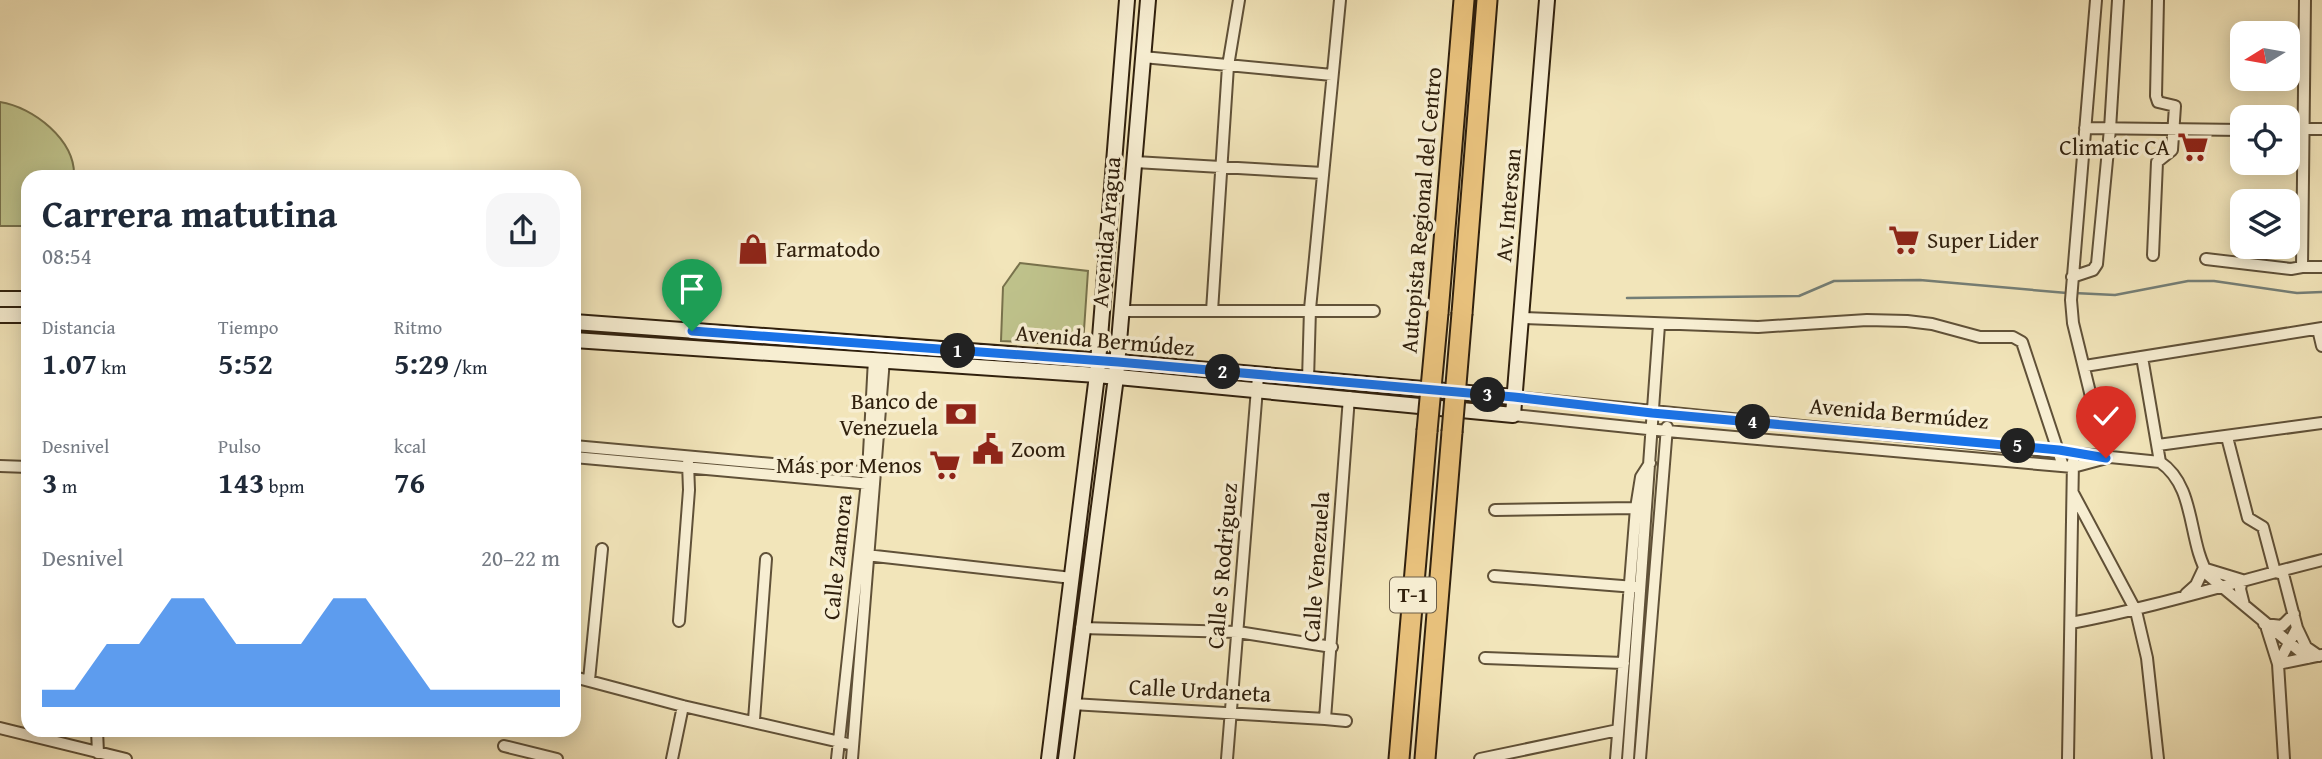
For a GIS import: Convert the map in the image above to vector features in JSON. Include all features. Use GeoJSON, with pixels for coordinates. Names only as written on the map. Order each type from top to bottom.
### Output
{"type":"FeatureCollection","features":[{"type":"Feature","properties":{"kind":"highway","name":"Autopista Regional del Centro"},"geometry":{"type":"LineString","coordinates":[[1399,759],[1464,0]]}},
{"type":"Feature","properties":{"kind":"highway","name":"T-1"},"geometry":{"type":"LineString","coordinates":[[1425,759],[1487,0]]}},
{"type":"Feature","properties":{"kind":"street","name":"Avenida Aragua"},"geometry":{"type":"LineString","coordinates":[[1049,759],[1098,368],[1127,0]]}},
{"type":"Feature","properties":{"kind":"street","name":"Avenida Aragua"},"geometry":{"type":"LineString","coordinates":[[1066,759],[1081,628],[1117,370],[1148,0]]}},
{"type":"Feature","properties":{"kind":"street"},"geometry":{"type":"LineString","coordinates":[[1212,311],[1228,66],[1239,0]]}},
{"type":"Feature","properties":{"kind":"street"},"geometry":{"type":"LineString","coordinates":[[1308,380],[1310,309],[1340,0]]}},
{"type":"Feature","properties":{"kind":"street","name":"Av. Intersan"},"geometry":{"type":"LineString","coordinates":[[1513,415],[1547,0]]}},
{"type":"Feature","properties":{"kind":"street"},"geometry":{"type":"LineString","coordinates":[[2096,0],[2072,289],[2073,323],[2106,458],[2160,462],[2173,474],[2184,495],[2204,568],[2231,596],[2287,644],[2316,656]]}},
{"type":"Feature","properties":{"kind":"street"},"geometry":{"type":"LineString","coordinates":[[2072,289],[2097,264],[2110,129],[2118,0]]}},
{"type":"Feature","properties":{"kind":"street"},"geometry":{"type":"LineString","coordinates":[[2153,255],[2157,162],[2172,150],[2176,130],[2175,106],[2158,102],[2156,96],[2158,0]]}},
{"type":"Feature","properties":{"kind":"street"},"geometry":{"type":"LineString","coordinates":[[2302,267],[2305,0]]}},
{"type":"Feature","properties":{"kind":"street"},"geometry":{"type":"LineString","coordinates":[[1143,57],[1332,75]]}},
{"type":"Feature","properties":{"kind":"street"},"geometry":{"type":"LineString","coordinates":[[2085,128],[2230,130]]}},
{"type":"Feature","properties":{"kind":"street"},"geometry":{"type":"LineString","coordinates":[[2300,128],[2322,129]]}},
{"type":"Feature","properties":{"kind":"street"},"geometry":{"type":"LineString","coordinates":[[1135,162],[1323,173]]}},
{"type":"Feature","properties":{"kind":"street"},"geometry":{"type":"LineString","coordinates":[[2206,260],[2291,269],[2322,267]]}},
{"type":"Feature","properties":{"kind":"street"},"geometry":{"type":"LineString","coordinates":[[0,299],[21,299]]}},
{"type":"Feature","properties":{"kind":"street"},"geometry":{"type":"LineString","coordinates":[[1123,312],[1310,309],[1374,311]]}},
{"type":"Feature","properties":{"kind":"street"},"geometry":{"type":"LineString","coordinates":[[0,315],[21,315]]}},
{"type":"Feature","properties":{"kind":"street"},"geometry":{"type":"LineString","coordinates":[[1522,318],[1758,327],[1867,320],[1932,324],[1980,337],[2012,337],[2022,342],[2059,450],[2068,466],[2072,490],[2068,759]]}},
{"type":"Feature","properties":{"kind":"street","name":"Avenida Bermúdez"},"geometry":{"type":"LineString","coordinates":[[581,323],[1258,382],[1349,397],[1667,432],[2068,466],[2106,458]]}},
{"type":"Feature","properties":{"kind":"street"},"geometry":{"type":"LineString","coordinates":[[1616,759],[1624,663],[1650,463],[1660,325]]}},
{"type":"Feature","properties":{"kind":"street"},"geometry":{"type":"LineString","coordinates":[[2085,366],[2320,328],[2322,346]]}},
{"type":"Feature","properties":{"kind":"street"},"geometry":{"type":"LineString","coordinates":[[691,347],[692,331]]}},
{"type":"Feature","properties":{"kind":"street","name":"Avenida Bermúdez"},"geometry":{"type":"LineString","coordinates":[[581,340],[879,359],[1098,368]]}},
{"type":"Feature","properties":{"kind":"street"},"geometry":{"type":"LineString","coordinates":[[2142,357],[2160,462]]}},
{"type":"Feature","properties":{"kind":"street","name":"Calle Zamora"},"geometry":{"type":"LineString","coordinates":[[852,759],[879,359]]}},
{"type":"Feature","properties":{"kind":"street","name":"Avenida Bermúdez"},"geometry":{"type":"LineString","coordinates":[[1258,382],[1308,380],[1514,397],[1669,415],[2059,450],[2106,458]]}},
{"type":"Feature","properties":{"kind":"street","name":"Calle S Rodriguez"},"geometry":{"type":"LineString","coordinates":[[1227,759],[1258,382]]}},
{"type":"Feature","properties":{"kind":"street","name":"Calle Venezuela"},"geometry":{"type":"LineString","coordinates":[[1325,719],[1349,397]]}},
{"type":"Feature","properties":{"kind":"street"},"geometry":{"type":"LineString","coordinates":[[1640,759],[1669,415]]}},
{"type":"Feature","properties":{"kind":"street"},"geometry":{"type":"LineString","coordinates":[[2158,445],[2322,423]]}},
{"type":"Feature","properties":{"kind":"street"},"geometry":{"type":"LineString","coordinates":[[2227,437],[2248,518],[2263,527],[2275,572]]}},
{"type":"Feature","properties":{"kind":"street"},"geometry":{"type":"LineString","coordinates":[[581,447],[688,462]]}},
{"type":"Feature","properties":{"kind":"street"},"geometry":{"type":"LineString","coordinates":[[2068,466],[2073,453]]}},
{"type":"Feature","properties":{"kind":"street"},"geometry":{"type":"LineString","coordinates":[[581,457],[688,462],[871,478]]}},
{"type":"Feature","properties":{"kind":"street"},"geometry":{"type":"LineString","coordinates":[[679,621],[689,490],[688,462]]}},
{"type":"Feature","properties":{"kind":"street"},"geometry":{"type":"LineString","coordinates":[[1628,759],[1636,508],[1641,477],[1650,463]]}},
{"type":"Feature","properties":{"kind":"street"},"geometry":{"type":"LineString","coordinates":[[0,467],[21,467]]}},
{"type":"Feature","properties":{"kind":"street"},"geometry":{"type":"LineString","coordinates":[[2072,490],[2136,611],[2147,658],[2158,759]]}},
{"type":"Feature","properties":{"kind":"street"},"geometry":{"type":"LineString","coordinates":[[1495,510],[1636,508]]}},
{"type":"Feature","properties":{"kind":"street"},"geometry":{"type":"LineString","coordinates":[[589,680],[602,549]]}},
{"type":"Feature","properties":{"kind":"street"},"geometry":{"type":"LineString","coordinates":[[864,555],[1072,578]]}},
{"type":"Feature","properties":{"kind":"street","name":"Calle Zamora"},"geometry":{"type":"LineString","coordinates":[[837,759],[864,555]]}},
{"type":"Feature","properties":{"kind":"street"},"geometry":{"type":"LineString","coordinates":[[754,720],[766,559]]}},
{"type":"Feature","properties":{"kind":"street"},"geometry":{"type":"LineString","coordinates":[[2071,623],[2136,611],[2219,585],[2322,561]]}},
{"type":"Feature","properties":{"kind":"street"},"geometry":{"type":"LineString","coordinates":[[2204,568],[2242,580]]}},
{"type":"Feature","properties":{"kind":"street"},"geometry":{"type":"LineString","coordinates":[[2184,595],[2196,585],[2204,568]]}},
{"type":"Feature","properties":{"kind":"street"},"geometry":{"type":"LineString","coordinates":[[2275,572],[2283,574],[2297,628],[2306,647],[2316,656]]}},
{"type":"Feature","properties":{"kind":"street"},"geometry":{"type":"LineString","coordinates":[[1494,576],[1635,587]]}},
{"type":"Feature","properties":{"kind":"street"},"geometry":{"type":"LineString","coordinates":[[2242,580],[2240,589],[2244,606]]}},
{"type":"Feature","properties":{"kind":"street"},"geometry":{"type":"LineString","coordinates":[[2184,595],[2231,596]]}},
{"type":"Feature","properties":{"kind":"street"},"geometry":{"type":"LineString","coordinates":[[2264,624],[2282,625],[2294,614]]}},
{"type":"Feature","properties":{"kind":"street"},"geometry":{"type":"LineString","coordinates":[[2264,624],[2272,638],[2278,664],[2284,759]]}},
{"type":"Feature","properties":{"kind":"street"},"geometry":{"type":"LineString","coordinates":[[1081,628],[1238,632],[1332,647]]}},
{"type":"Feature","properties":{"kind":"street"},"geometry":{"type":"LineString","coordinates":[[2278,664],[2297,628]]}},
{"type":"Feature","properties":{"kind":"street"},"geometry":{"type":"LineString","coordinates":[[2278,664],[2316,656]]}},
{"type":"Feature","properties":{"kind":"street"},"geometry":{"type":"LineString","coordinates":[[1485,658],[1624,663]]}},
{"type":"Feature","properties":{"kind":"street"},"geometry":{"type":"LineString","coordinates":[[581,678],[683,706],[754,720],[853,745]]}},
{"type":"Feature","properties":{"kind":"street","name":"Calle Urdaneta"},"geometry":{"type":"LineString","coordinates":[[1072,704],[1325,719]]}},
{"type":"Feature","properties":{"kind":"street"},"geometry":{"type":"LineString","coordinates":[[671,759],[683,706]]}},
{"type":"Feature","properties":{"kind":"street"},"geometry":{"type":"LineString","coordinates":[[1325,719],[1346,721]]}},
{"type":"Feature","properties":{"kind":"street"},"geometry":{"type":"LineString","coordinates":[[0,729],[21,734]]}},
{"type":"Feature","properties":{"kind":"street"},"geometry":{"type":"LineString","coordinates":[[1480,759],[1618,730]]}},
{"type":"Feature","properties":{"kind":"street"},"geometry":{"type":"LineString","coordinates":[[33,737],[126,759]]}},
{"type":"Feature","properties":{"kind":"street"},"geometry":{"type":"LineString","coordinates":[[97,737],[98,753]]}},
{"type":"Feature","properties":{"kind":"street"},"geometry":{"type":"LineString","coordinates":[[504,746],[558,759]]}},
{"type":"Feature","properties":{"kind":"green space"},"geometry":{"type":"Polygon","coordinates":[[[0,102],[26,111],[50,128],[68,150],[74,170],[21,170],[21,226],[0,226],[0,102]]]}},
{"type":"Feature","properties":{"kind":"green space"},"geometry":{"type":"Polygon","coordinates":[[[1020,263],[1088,271],[1083,345],[1001,341],[1003,287],[1020,263]]]}},
{"type":"Feature","properties":{"kind":"waterway"},"geometry":{"type":"LineString","coordinates":[[1627,298],[1799,296],[1834,281],[1920,280],[2067,293]]}},
{"type":"Feature","properties":{"kind":"waterway"},"geometry":{"type":"LineString","coordinates":[[2074,293],[2115,295],[2188,281],[2214,281],[2297,293],[2322,292]]}},
{"type":"Feature","properties":{"kind":"place","name":"Climatic CA"},"geometry":{"type":"Point","coordinates":[2193,147]}},
{"type":"Feature","properties":{"kind":"place","name":"Super Lider"},"geometry":{"type":"Point","coordinates":[1904,240]}},
{"type":"Feature","properties":{"kind":"place","name":"Farmatodo"},"geometry":{"type":"Point","coordinates":[753,249]}},
{"type":"Feature","properties":{"kind":"place","name":"Banco de Venezuela"},"geometry":{"type":"Point","coordinates":[961,414]}},
{"type":"Feature","properties":{"kind":"place","name":"Zoom"},"geometry":{"type":"Point","coordinates":[988,449]}},
{"type":"Feature","properties":{"kind":"place","name":"Más por Menos"},"geometry":{"type":"Point","coordinates":[945,465]}},
{"type":"Feature","properties":{"kind":"route"},"geometry":{"type":"LineString","coordinates":[[692,331],[1118,362],[1514,397],[1652,413],[2059,450],[2106,458]]}}]}
